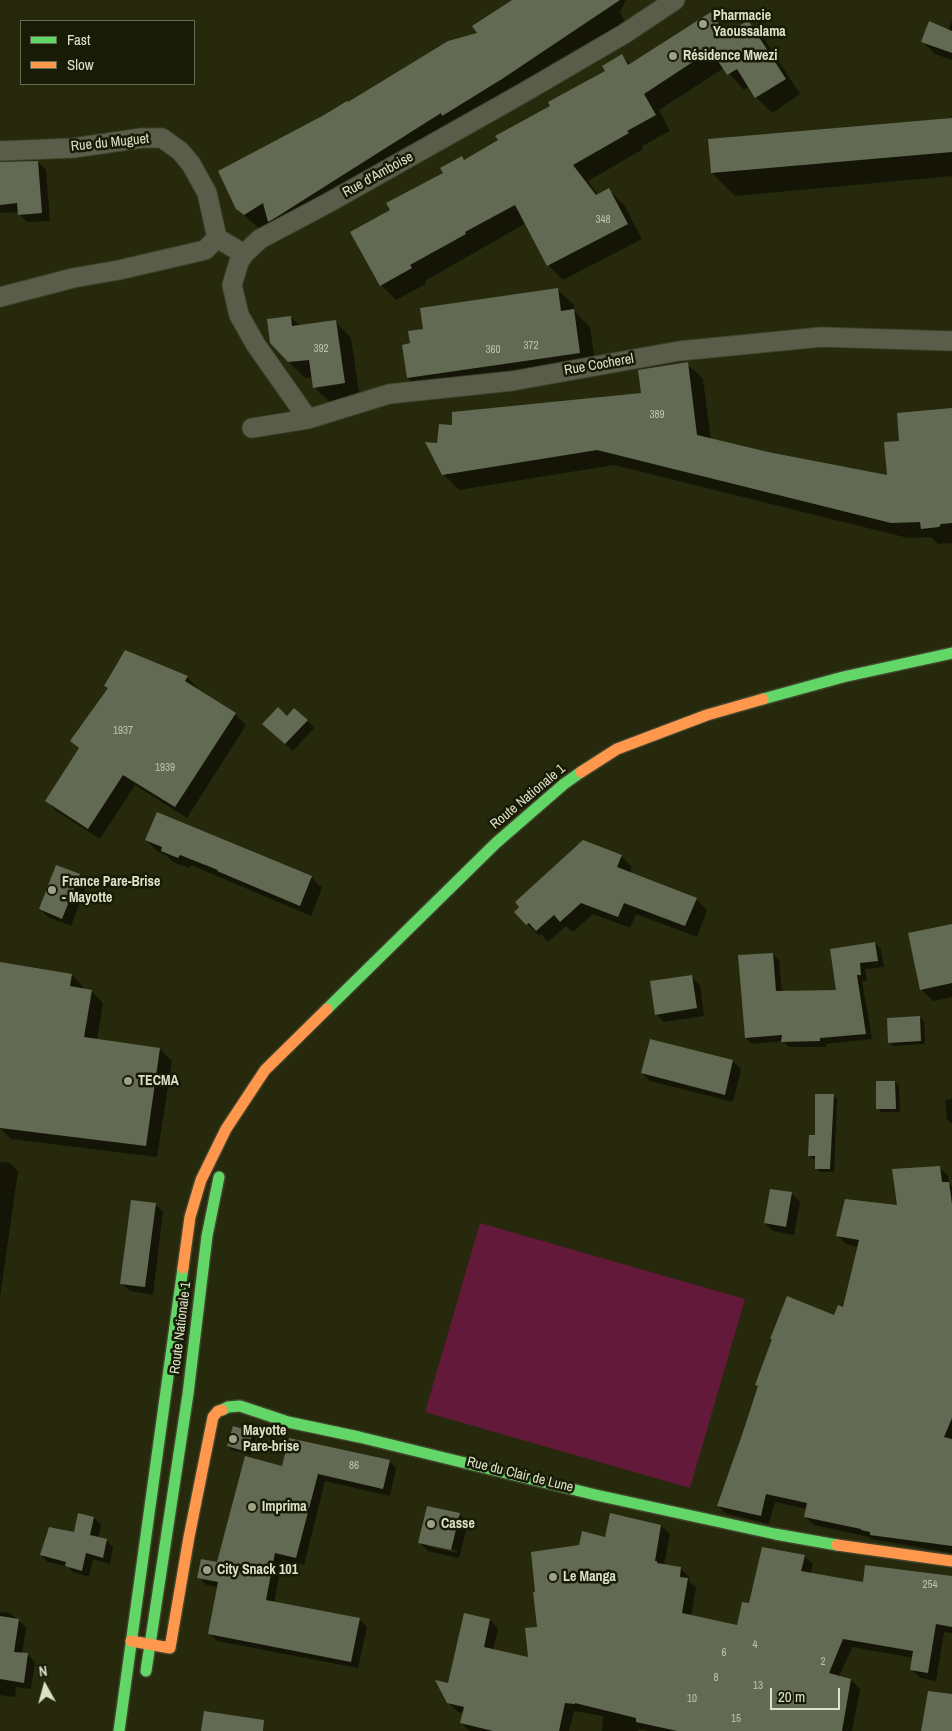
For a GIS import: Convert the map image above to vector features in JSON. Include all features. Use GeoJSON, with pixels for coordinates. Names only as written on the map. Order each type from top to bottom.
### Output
{"type":"FeatureCollection","features":[{"type":"Feature","properties":{"kind":"main road","name":"Route Nationale 1"},"geometry":{"type":"LineString","coordinates":[[119,1731],[190,1217],[201,1180],[226,1129],[265,1070],[496,843],[564,784],[617,749],[707,715],[843,677],[952,653]]}},
{"type":"Feature","properties":{"kind":"main road","name":"Route Nationale 1"},"geometry":{"type":"LineString","coordinates":[[144,1685],[163,1531],[188,1394],[207,1236],[226,1129]]}},
{"type":"Feature","properties":{"kind":"main road","name":"Rue du Clair de Lune"},"geometry":{"type":"LineString","coordinates":[[132,1641],[170,1648],[189,1537],[213,1417],[218,1411],[228,1407],[240,1406],[288,1422],[359,1436],[596,1495],[775,1534],[859,1549],[952,1561]]}},
{"type":"Feature","properties":{"kind":"main road","name":"Route Nationale 1"},"geometry":{"type":"LineString","coordinates":[[153,1487],[163,1531]]}},
{"type":"Feature","properties":{"kind":"street","name":"Rue d'Amboise"},"geometry":{"type":"LineString","coordinates":[[308,419],[256,346],[239,315],[232,285],[239,262],[244,254],[260,239],[328,203],[532,88],[624,34],[675,0]]}},
{"type":"Feature","properties":{"kind":"street","name":"Rue du Muguet"},"geometry":{"type":"LineString","coordinates":[[0,151],[73,148],[142,138],[162,138],[180,152],[191,164],[207,193],[217,238]]}},
{"type":"Feature","properties":{"kind":"street"},"geometry":{"type":"LineString","coordinates":[[0,297],[73,278],[118,270],[205,250],[217,238],[244,254]]}},
{"type":"Feature","properties":{"kind":"street","name":"Rue Cocherel"},"geometry":{"type":"LineString","coordinates":[[252,428],[308,419],[389,394],[512,381],[679,350],[821,337],[952,341]]}},
{"type":"Feature","properties":{"kind":"street"},"geometry":{"type":"LineString","coordinates":[[163,1531],[189,1537]]}},
{"type":"Feature","properties":{"kind":"shaded area"},"geometry":{"type":"Polygon","coordinates":[[[480,1223],[745,1299],[690,1488],[425,1412],[480,1223]]]}},
{"type":"Feature","properties":{"kind":"building"},"geometry":{"type":"Polygon","coordinates":[[[512,0],[620,0],[502,79],[442,116],[441,113],[268,222],[263,203],[244,215],[236,209],[218,171],[348,102],[448,41],[477,33],[472,26],[512,0]]]}},
{"type":"Feature","properties":{"kind":"building"},"geometry":{"type":"Polygon","coordinates":[[[711,12],[726,35],[748,20],[786,79],[755,98],[737,69],[727,75],[711,50],[644,94],[656,115],[573,165],[596,195],[609,188],[628,224],[547,266],[515,205],[410,265],[412,268],[380,286],[350,232],[390,210],[386,203],[443,173],[440,168],[462,156],[464,160],[498,140],[495,136],[550,106],[548,102],[605,71],[602,66],[622,54],[628,65],[711,12]]]}},
{"type":"Feature","properties":{"kind":"building"},"geometry":{"type":"Polygon","coordinates":[[[929,21],[952,31],[952,53],[921,42],[929,21]]]}},
{"type":"Feature","properties":{"kind":"building"},"geometry":{"type":"Polygon","coordinates":[[[952,118],[952,152],[711,173],[708,139],[952,118]]]}},
{"type":"Feature","properties":{"kind":"building"},"geometry":{"type":"Polygon","coordinates":[[[38,161],[42,213],[18,215],[17,203],[0,205],[0,162],[38,161]]]}},
{"type":"Feature","properties":{"kind":"building"},"geometry":{"type":"Polygon","coordinates":[[[558,288],[561,311],[574,309],[580,353],[407,378],[402,345],[410,343],[408,331],[423,329],[420,308],[558,288]]]}},
{"type":"Feature","properties":{"kind":"building"},"geometry":{"type":"Polygon","coordinates":[[[291,316],[292,326],[336,320],[345,383],[313,388],[309,360],[288,362],[270,343],[267,319],[291,316]]]}},
{"type":"Feature","properties":{"kind":"building"},"geometry":{"type":"Polygon","coordinates":[[[688,362],[697,435],[768,452],[887,475],[884,442],[899,441],[897,413],[952,408],[952,523],[921,529],[920,522],[891,523],[597,450],[442,475],[425,442],[437,443],[439,424],[452,425],[452,412],[641,393],[638,370],[688,362]]]}},
{"type":"Feature","properties":{"kind":"building"},"geometry":{"type":"Polygon","coordinates":[[[125,650],[188,676],[185,681],[236,713],[175,807],[123,775],[88,829],[45,801],[79,748],[70,741],[108,688],[104,686],[125,650]]]}},
{"type":"Feature","properties":{"kind":"building"},"geometry":{"type":"Polygon","coordinates":[[[278,707],[287,716],[294,708],[308,720],[285,744],[262,724],[278,707]]]}},
{"type":"Feature","properties":{"kind":"building"},"geometry":{"type":"Polygon","coordinates":[[[157,812],[312,876],[300,906],[218,870],[180,855],[178,858],[161,851],[162,847],[145,840],[157,812]]]}},
{"type":"Feature","properties":{"kind":"building"},"geometry":{"type":"Polygon","coordinates":[[[583,840],[622,855],[617,867],[697,898],[685,926],[624,903],[618,917],[581,903],[560,922],[554,915],[536,931],[529,923],[526,925],[514,912],[519,907],[515,902],[583,840]]]}},
{"type":"Feature","properties":{"kind":"building"},"geometry":{"type":"Polygon","coordinates":[[[56,865],[80,874],[62,919],[39,909],[56,865]]]}},
{"type":"Feature","properties":{"kind":"building"},"geometry":{"type":"Polygon","coordinates":[[[952,924],[952,983],[920,990],[908,933],[952,924]]]}},
{"type":"Feature","properties":{"kind":"building"},"geometry":{"type":"Polygon","coordinates":[[[875,942],[878,961],[860,963],[861,975],[857,975],[866,1034],[820,1038],[820,1041],[781,1042],[782,1035],[745,1038],[738,955],[773,953],[776,991],[836,990],[830,949],[875,942]]]}},
{"type":"Feature","properties":{"kind":"building"},"geometry":{"type":"Polygon","coordinates":[[[0,962],[72,974],[70,986],[92,990],[84,1037],[160,1048],[146,1146],[0,1128],[0,962]]]}},
{"type":"Feature","properties":{"kind":"building"},"geometry":{"type":"Polygon","coordinates":[[[692,975],[697,1008],[655,1015],[650,981],[692,975]]]}},
{"type":"Feature","properties":{"kind":"building"},"geometry":{"type":"Polygon","coordinates":[[[920,1016],[921,1041],[888,1043],[887,1018],[920,1016]]]}},
{"type":"Feature","properties":{"kind":"building"},"geometry":{"type":"Polygon","coordinates":[[[650,1039],[733,1060],[725,1095],[641,1073],[650,1039]]]}},
{"type":"Feature","properties":{"kind":"building"},"geometry":{"type":"Polygon","coordinates":[[[876,1081],[895,1081],[896,1109],[876,1109],[876,1081]]]}},
{"type":"Feature","properties":{"kind":"building"},"geometry":{"type":"Polygon","coordinates":[[[815,1094],[834,1094],[830,1169],[815,1169],[815,1156],[808,1156],[809,1135],[815,1135],[815,1094]]]}},
{"type":"Feature","properties":{"kind":"building"},"geometry":{"type":"Polygon","coordinates":[[[940,1166],[942,1182],[949,1182],[952,1204],[952,1418],[944,1437],[952,1439],[952,1546],[870,1535],[870,1532],[861,1529],[804,1517],[807,1503],[766,1494],[761,1516],[717,1506],[758,1386],[755,1385],[772,1339],[770,1339],[787,1296],[834,1315],[838,1305],[843,1307],[859,1240],[836,1236],[845,1199],[897,1205],[892,1169],[940,1166]]]}},
{"type":"Feature","properties":{"kind":"building"},"geometry":{"type":"Polygon","coordinates":[[[770,1189],[792,1192],[786,1227],[764,1223],[770,1189]]]}},
{"type":"Feature","properties":{"kind":"building"},"geometry":{"type":"Polygon","coordinates":[[[131,1200],[156,1203],[145,1287],[120,1284],[131,1200]]]}},
{"type":"Feature","properties":{"kind":"building"},"geometry":{"type":"Polygon","coordinates":[[[233,1426],[253,1432],[247,1452],[227,1446],[233,1426]]]}},
{"type":"Feature","properties":{"kind":"building"},"geometry":{"type":"Polygon","coordinates":[[[289,1438],[390,1460],[383,1489],[318,1474],[296,1558],[275,1553],[266,1600],[360,1618],[351,1662],[208,1634],[218,1582],[197,1578],[201,1559],[217,1562],[245,1456],[282,1466],[289,1438]]]}},
{"type":"Feature","properties":{"kind":"building"},"geometry":{"type":"Polygon","coordinates":[[[427,1506],[460,1513],[451,1550],[418,1543],[427,1506]]]}},
{"type":"Feature","properties":{"kind":"building"},"geometry":{"type":"Polygon","coordinates":[[[78,1513],[94,1517],[90,1535],[107,1539],[103,1558],[86,1553],[82,1571],[65,1566],[66,1562],[40,1555],[49,1527],[74,1532],[78,1513]]]}},
{"type":"Feature","properties":{"kind":"building"},"geometry":{"type":"Polygon","coordinates":[[[610,1513],[661,1525],[655,1561],[681,1567],[680,1577],[688,1578],[682,1613],[737,1625],[742,1602],[749,1603],[762,1547],[805,1555],[801,1571],[863,1582],[865,1565],[952,1576],[952,1627],[936,1624],[928,1673],[910,1670],[913,1651],[843,1639],[829,1673],[851,1679],[842,1731],[677,1731],[636,1722],[636,1718],[575,1703],[565,1703],[559,1731],[493,1731],[460,1723],[464,1707],[447,1703],[435,1680],[448,1683],[464,1613],[490,1619],[484,1647],[528,1657],[525,1628],[537,1627],[531,1552],[579,1545],[582,1531],[605,1537],[610,1513]]]}},
{"type":"Feature","properties":{"kind":"building"},"geometry":{"type":"Polygon","coordinates":[[[0,1616],[19,1619],[14,1652],[28,1653],[24,1683],[0,1679],[0,1616]]]}},
{"type":"Feature","properties":{"kind":"building"},"geometry":{"type":"Polygon","coordinates":[[[928,1691],[952,1694],[952,1731],[921,1731],[928,1691]]]}},
{"type":"Feature","properties":{"kind":"building"},"geometry":{"type":"Polygon","coordinates":[[[204,1711],[264,1720],[263,1731],[201,1731],[204,1711]]]}},
{"type":"Feature","properties":{"kind":"traffic: fast"},"geometry":{"type":"LineString","coordinates":[[763,699],[843,677],[952,653]]}},
{"type":"Feature","properties":{"kind":"traffic: fast"},"geometry":{"type":"LineString","coordinates":[[327,1009],[496,843],[564,784],[581,772]]}},
{"type":"Feature","properties":{"kind":"traffic: fast"},"geometry":{"type":"LineString","coordinates":[[146,1671],[188,1394],[207,1236],[219,1177]]}},
{"type":"Feature","properties":{"kind":"traffic: fast"},"geometry":{"type":"LineString","coordinates":[[119,1731],[183,1268]]}},
{"type":"Feature","properties":{"kind":"traffic: fast"},"geometry":{"type":"LineString","coordinates":[[222,1410],[228,1407],[240,1406],[288,1422],[359,1437],[596,1495],[775,1534],[837,1545]]}},
{"type":"Feature","properties":{"kind":"traffic: slow"},"geometry":{"type":"LineString","coordinates":[[581,772],[617,749],[707,715],[763,699]]}},
{"type":"Feature","properties":{"kind":"traffic: slow"},"geometry":{"type":"LineString","coordinates":[[183,1268],[190,1217],[201,1180],[226,1129],[265,1070],[327,1009]]}},
{"type":"Feature","properties":{"kind":"traffic: slow"},"geometry":{"type":"LineString","coordinates":[[131,1641],[170,1648],[189,1537],[213,1417],[218,1411],[222,1410]]}},
{"type":"Feature","properties":{"kind":"traffic: slow"},"geometry":{"type":"LineString","coordinates":[[837,1545],[952,1561]]}},
{"type":"Feature","properties":{"kind":"place","name":"Pharmacie Yaoussalama"},"geometry":{"type":"Point","coordinates":[703,24]}},
{"type":"Feature","properties":{"kind":"place","name":"Résidence Mwezi"},"geometry":{"type":"Point","coordinates":[673,56]}},
{"type":"Feature","properties":{"kind":"place","name":"France Pare-Brise - Mayotte"},"geometry":{"type":"Point","coordinates":[52,890]}},
{"type":"Feature","properties":{"kind":"place","name":"TECMA"},"geometry":{"type":"Point","coordinates":[128,1081]}},
{"type":"Feature","properties":{"kind":"place","name":"Mayotte Pare-brise"},"geometry":{"type":"Point","coordinates":[233,1439]}},
{"type":"Feature","properties":{"kind":"place","name":"Imprima"},"geometry":{"type":"Point","coordinates":[252,1507]}},
{"type":"Feature","properties":{"kind":"place","name":"Casse"},"geometry":{"type":"Point","coordinates":[431,1524]}},
{"type":"Feature","properties":{"kind":"place","name":"City Snack 101"},"geometry":{"type":"Point","coordinates":[207,1570]}},
{"type":"Feature","properties":{"kind":"place","name":"Le Manga"},"geometry":{"type":"Point","coordinates":[553,1577]}}]}
